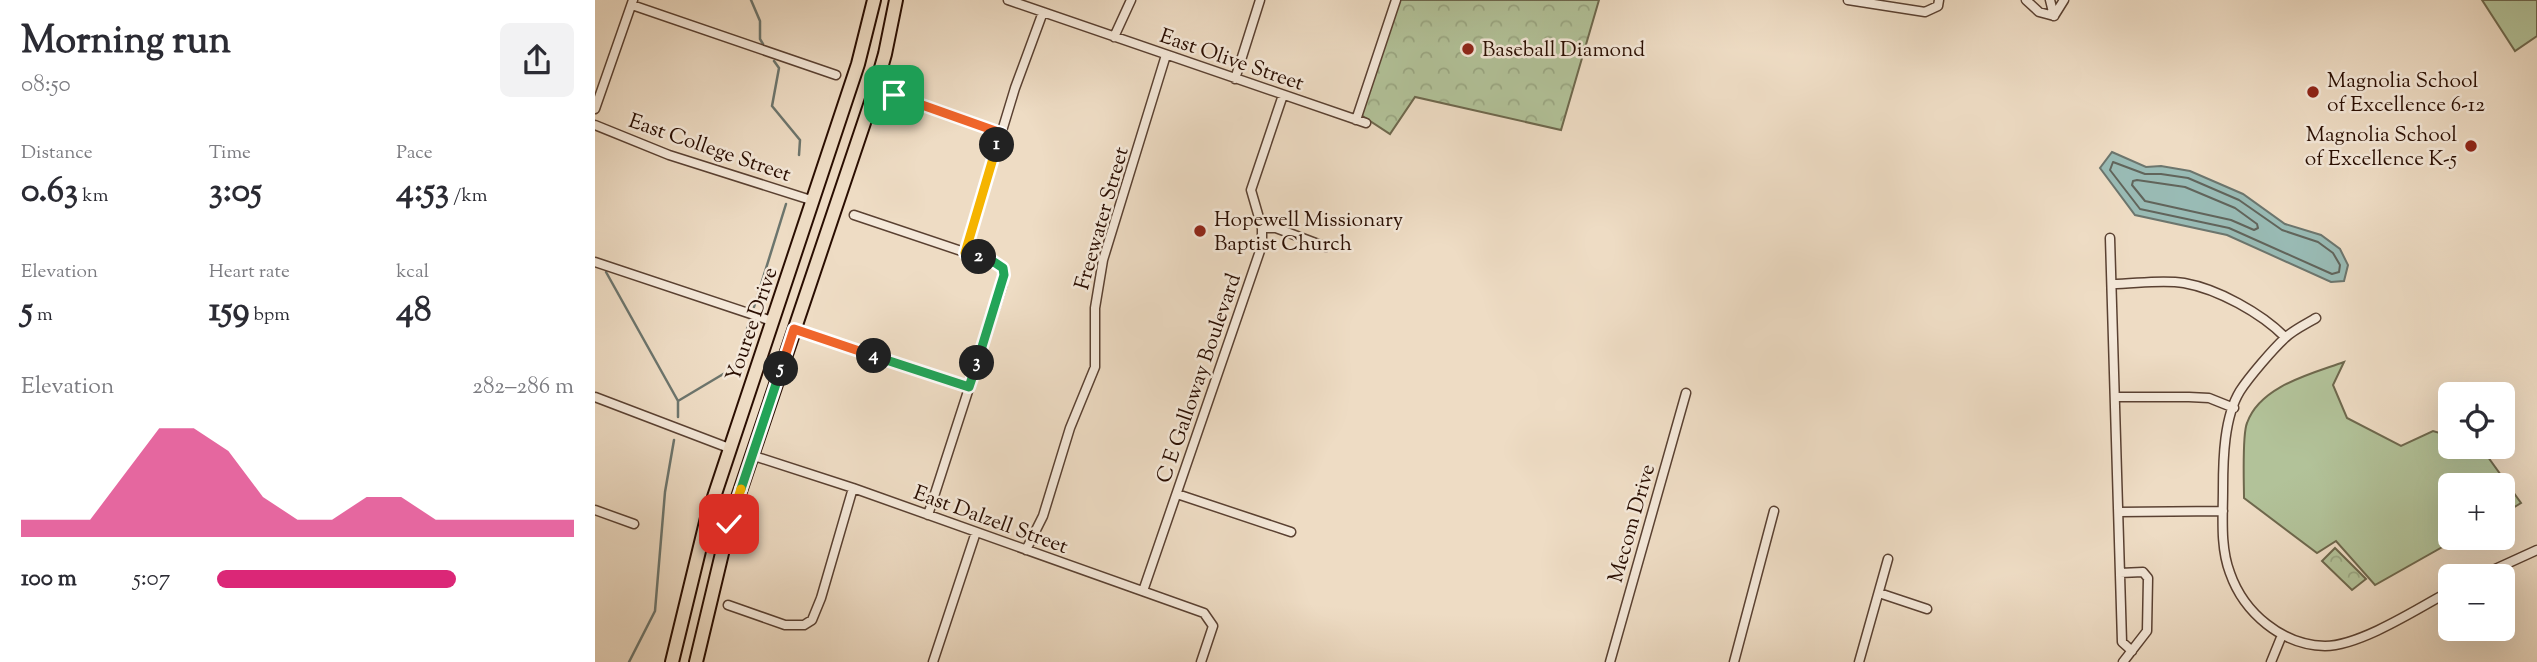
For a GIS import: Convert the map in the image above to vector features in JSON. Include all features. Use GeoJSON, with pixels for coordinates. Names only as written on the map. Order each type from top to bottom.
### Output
{"type":"FeatureCollection","features":[{"type":"Feature","properties":{"kind":"main road","name":"Youree Drive"},"geometry":{"type":"LineString","coordinates":[[672,662],[695,561],[729,447],[814,201],[858,64],[874,0]]}},
{"type":"Feature","properties":{"kind":"main road","name":"Youree Drive"},"geometry":{"type":"LineString","coordinates":[[696,662],[720,558],[751,456],[873,96],[896,0]]}},
{"type":"Feature","properties":{"kind":"main road"},"geometry":{"type":"LineString","coordinates":[[729,447],[751,456]]}},
{"type":"Feature","properties":{"kind":"street","name":"East Olive Street"},"geometry":{"type":"LineString","coordinates":[[1008,0],[1366,123]]}},
{"type":"Feature","properties":{"kind":"street"},"geometry":{"type":"LineString","coordinates":[[1114,37],[1131,0]]}},
{"type":"Feature","properties":{"kind":"street"},"geometry":{"type":"LineString","coordinates":[[1235,79],[1260,0]]}},
{"type":"Feature","properties":{"kind":"street"},"geometry":{"type":"LineString","coordinates":[[1356,120],[1397,0]]}},
{"type":"Feature","properties":{"kind":"street"},"geometry":{"type":"LineString","coordinates":[[1848,0],[1925,12],[1939,3]]}},
{"type":"Feature","properties":{"kind":"street"},"geometry":{"type":"LineString","coordinates":[[2026,0],[2039,12],[2054,16]]}},
{"type":"Feature","properties":{"kind":"street"},"geometry":{"type":"LineString","coordinates":[[2050,0],[2054,16]]}},
{"type":"Feature","properties":{"kind":"street"},"geometry":{"type":"LineString","coordinates":[[2054,16],[2064,0]]}},
{"type":"Feature","properties":{"kind":"street"},"geometry":{"type":"LineString","coordinates":[[595,109],[632,3],[836,75]]}},
{"type":"Feature","properties":{"kind":"street"},"geometry":{"type":"LineString","coordinates":[[965,253],[1001,133],[1043,12]]}},
{"type":"Feature","properties":{"kind":"street","name":"Freewater Street"},"geometry":{"type":"LineString","coordinates":[[1026,550],[1043,516],[1070,428],[1095,367],[1095,308],[1103,260],[1166,55]]}},
{"type":"Feature","properties":{"kind":"street"},"geometry":{"type":"LineString","coordinates":[[894,95],[1001,133]]}},
{"type":"Feature","properties":{"kind":"street","name":"C E Galloway Boulevard"},"geometry":{"type":"LineString","coordinates":[[1143,591],[1262,245],[1262,228],[1251,195],[1252,183],[1283,95]]}},
{"type":"Feature","properties":{"kind":"street","name":"East College Street"},"geometry":{"type":"LineString","coordinates":[[595,125],[669,155],[814,201]]}},
{"type":"Feature","properties":{"kind":"street"},"geometry":{"type":"LineString","coordinates":[[854,215],[994,262],[1003,268],[1002,286],[928,515]]}},
{"type":"Feature","properties":{"kind":"street"},"geometry":{"type":"LineString","coordinates":[[1262,228],[1276,229],[1326,247]]}},
{"type":"Feature","properties":{"kind":"street"},"geometry":{"type":"LineString","coordinates":[[2111,238],[2122,642],[2132,651]]}},
{"type":"Feature","properties":{"kind":"street"},"geometry":{"type":"LineString","coordinates":[[595,262],[772,321]]}},
{"type":"Feature","properties":{"kind":"street"},"geometry":{"type":"LineString","coordinates":[[2112,284],[2182,283],[2207,289],[2268,321],[2285,337]]}},
{"type":"Feature","properties":{"kind":"street"},"geometry":{"type":"LineString","coordinates":[[2316,318],[2285,337],[2239,392],[2226,431],[2223,457],[2223,540],[2230,573],[2248,606],[2275,632],[2300,643],[2328,646],[2371,634],[2438,598]]}},
{"type":"Feature","properties":{"kind":"street"},"geometry":{"type":"LineString","coordinates":[[794,329],[969,387]]}},
{"type":"Feature","properties":{"kind":"street","name":"Mecom Drive"},"geometry":{"type":"LineString","coordinates":[[1610,662],[1686,393]]}},
{"type":"Feature","properties":{"kind":"street"},"geometry":{"type":"LineString","coordinates":[[595,397],[729,447]]}},
{"type":"Feature","properties":{"kind":"street"},"geometry":{"type":"LineString","coordinates":[[2115,397],[2209,398],[2234,408]]}},
{"type":"Feature","properties":{"kind":"street","name":"East Dalzell Street"},"geometry":{"type":"LineString","coordinates":[[751,456],[853,488],[1205,613],[1213,624],[1201,662]]}},
{"type":"Feature","properties":{"kind":"street"},"geometry":{"type":"LineString","coordinates":[[728,604],[785,625],[804,625],[812,620],[853,488]]}},
{"type":"Feature","properties":{"kind":"street"},"geometry":{"type":"LineString","coordinates":[[1177,494],[1291,532]]}},
{"type":"Feature","properties":{"kind":"street"},"geometry":{"type":"LineString","coordinates":[[595,510],[634,524]]}},
{"type":"Feature","properties":{"kind":"street"},"geometry":{"type":"LineString","coordinates":[[1734,662],[1773,511]]}},
{"type":"Feature","properties":{"kind":"street"},"geometry":{"type":"LineString","coordinates":[[2119,512],[2223,511]]}},
{"type":"Feature","properties":{"kind":"street"},"geometry":{"type":"LineString","coordinates":[[933,662],[976,532]]}},
{"type":"Feature","properties":{"kind":"street"},"geometry":{"type":"LineString","coordinates":[[2506,564],[2537,550]]}},
{"type":"Feature","properties":{"kind":"street"},"geometry":{"type":"LineString","coordinates":[[1859,662],[1888,559]]}},
{"type":"Feature","properties":{"kind":"street"},"geometry":{"type":"LineString","coordinates":[[2120,573],[2143,572],[2148,578],[2147,631],[2123,662]]}},
{"type":"Feature","properties":{"kind":"street"},"geometry":{"type":"LineString","coordinates":[[1879,593],[1927,609]]}},
{"type":"Feature","properties":{"kind":"street"},"geometry":{"type":"LineString","coordinates":[[2271,662],[2282,635]]}},
{"type":"Feature","properties":{"kind":"green space"},"geometry":{"type":"Polygon","coordinates":[[[1396,0],[1599,0],[1561,130],[1415,97],[1390,134],[1358,113],[1396,0]]]}},
{"type":"Feature","properties":{"kind":"green space"},"geometry":{"type":"Polygon","coordinates":[[[2482,0],[2537,0],[2537,36],[2515,51],[2482,0]]]}},
{"type":"Feature","properties":{"kind":"green space"},"geometry":{"type":"Polygon","coordinates":[[[2344,362],[2333,385],[2347,418],[2401,446],[2433,431],[2438,432],[2438,459],[2489,459],[2499,473],[2438,473],[2438,549],[2375,585],[2336,541],[2317,553],[2244,498],[2244,438],[2247,423],[2263,400],[2302,377],[2344,362]]]}},
{"type":"Feature","properties":{"kind":"green space"},"geometry":{"type":"Polygon","coordinates":[[[2515,495],[2521,503],[2515,507],[2515,495]]]}},
{"type":"Feature","properties":{"kind":"green space"},"geometry":{"type":"Polygon","coordinates":[[[2335,548],[2366,579],[2352,590],[2322,561],[2335,548]]]}},
{"type":"Feature","properties":{"kind":"water"},"geometry":{"type":"Polygon","coordinates":[[[2112,152],[2146,167],[2161,166],[2190,171],[2243,194],[2285,224],[2321,235],[2340,249],[2348,265],[2344,281],[2331,282],[2227,235],[2135,215],[2100,168],[2112,152]]]}},
{"type":"Feature","properties":{"kind":"waterway"},"geometry":{"type":"LineString","coordinates":[[751,0],[760,21],[760,39],[763,44]]}},
{"type":"Feature","properties":{"kind":"waterway"},"geometry":{"type":"LineString","coordinates":[[774,61],[779,68],[772,106],[800,140],[799,155]]}},
{"type":"Feature","properties":{"kind":"waterway"},"geometry":{"type":"LineString","coordinates":[[754,307],[786,204]]}},
{"type":"Feature","properties":{"kind":"waterway"},"geometry":{"type":"LineString","coordinates":[[606,272],[678,401],[678,417]]}},
{"type":"Feature","properties":{"kind":"waterway"},"geometry":{"type":"LineString","coordinates":[[678,401],[735,367],[750,320]]}},
{"type":"Feature","properties":{"kind":"waterway"},"geometry":{"type":"LineString","coordinates":[[629,662],[655,611],[665,492],[674,440]]}},
{"type":"Feature","properties":{"kind":"place","name":"Baseball Diamond"},"geometry":{"type":"Point","coordinates":[1468,49]}},
{"type":"Feature","properties":{"kind":"place","name":"Magnolia School of Excellence 6-12"},"geometry":{"type":"Point","coordinates":[2313,92]}},
{"type":"Feature","properties":{"kind":"place","name":"Magnolia School of Excellence K-5"},"geometry":{"type":"Point","coordinates":[2471,146]}},
{"type":"Feature","properties":{"kind":"place","name":"Hopewell Missionary Baptist Church"},"geometry":{"type":"Point","coordinates":[1200,231]}},
{"type":"Feature","properties":{"kind":"route"},"geometry":{"type":"LineString","coordinates":[[729,524],[794,329],[969,387],[1004,275],[1003,268],[994,262],[965,253],[1001,133],[894,95]]}}]}
